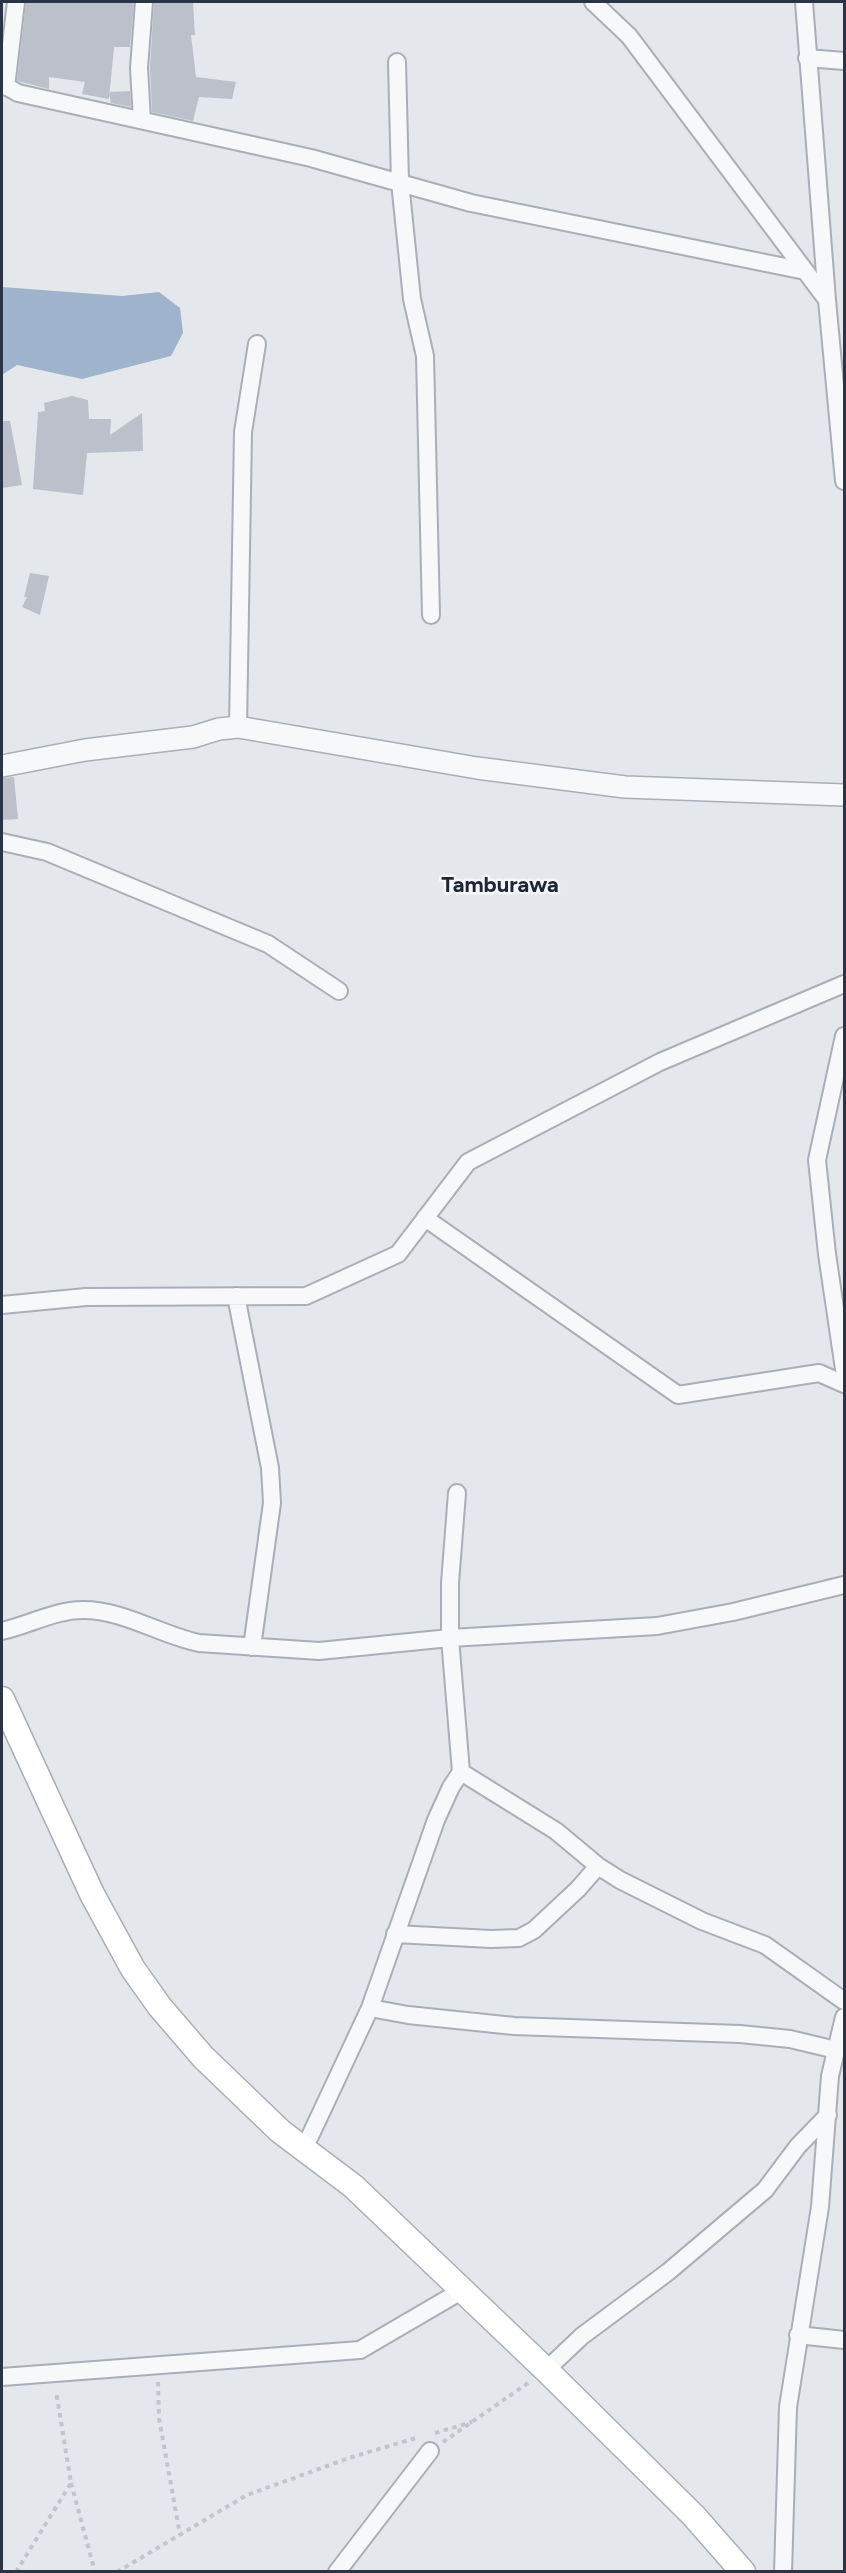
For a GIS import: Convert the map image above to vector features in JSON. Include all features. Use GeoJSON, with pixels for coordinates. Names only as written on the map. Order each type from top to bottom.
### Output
{"type":"FeatureCollection","features":[{"type":"Feature","properties":{"kind":"main road"},"geometry":{"type":"LineString","coordinates":[[2,1699],[92,1894],[145,1987],[160,2007],[203,2057],[280,2131],[353,2186],[546,2370],[693,2515],[743,2571]]}},
{"type":"Feature","properties":{"kind":"street"},"geometry":{"type":"LineString","coordinates":[[16,2],[4,86],[18,93],[311,158],[471,203],[805,271]]}},
{"type":"Feature","properties":{"kind":"street"},"geometry":{"type":"LineString","coordinates":[[142,120],[139,68],[144,2]]}},
{"type":"Feature","properties":{"kind":"street"},"geometry":{"type":"LineString","coordinates":[[593,2],[629,36],[827,300]]}},
{"type":"Feature","properties":{"kind":"street"},"geometry":{"type":"LineString","coordinates":[[804,2],[827,300],[844,481]]}},
{"type":"Feature","properties":{"kind":"street"},"geometry":{"type":"LineString","coordinates":[[807,58],[844,61]]}},
{"type":"Feature","properties":{"kind":"street"},"geometry":{"type":"LineString","coordinates":[[397,62],[400,183],[412,299],[425,356],[431,615]]}},
{"type":"Feature","properties":{"kind":"street"},"geometry":{"type":"LineString","coordinates":[[238,727],[243,432],[257,344]]}},
{"type":"Feature","properties":{"kind":"street"},"geometry":{"type":"LineString","coordinates":[[2,766],[85,750],[193,737],[219,729],[238,727],[477,768],[625,787],[844,795]]}},
{"type":"Feature","properties":{"kind":"street"},"geometry":{"type":"LineString","coordinates":[[2,843],[47,852],[268,944],[339,991]]}},
{"type":"Feature","properties":{"kind":"street"},"geometry":{"type":"LineString","coordinates":[[2,1305],[86,1297],[306,1296],[398,1254],[468,1162],[660,1062],[844,984]]}},
{"type":"Feature","properties":{"kind":"street"},"geometry":{"type":"LineString","coordinates":[[844,1036],[818,1160],[827,1254],[844,1369]]}},
{"type":"Feature","properties":{"kind":"street"},"geometry":{"type":"LineString","coordinates":[[425,1218],[678,1395],[819,1373],[844,1384]]}},
{"type":"Feature","properties":{"kind":"street"},"geometry":{"type":"LineString","coordinates":[[236,1296],[270,1468],[271,1491],[266,1556],[252,1647]]}},
{"type":"Feature","properties":{"kind":"street"},"geometry":{"type":"LineString","coordinates":[[304,2149],[370,2008],[436,1820],[451,1787],[461,1772],[450,1638],[450,1583],[457,1493]]}},
{"type":"Feature","properties":{"kind":"street"},"geometry":{"type":"LineString","coordinates":[[2,1631],[57,1613],[83,1610],[131,1619],[184,1640],[319,1651],[450,1638],[657,1626],[733,1612],[844,1585]]}},
{"type":"Feature","properties":{"kind":"street"},"geometry":{"type":"LineString","coordinates":[[461,1772],[556,1831],[598,1866],[667,1904],[765,1945],[788,1959],[844,2001]]}},
{"type":"Feature","properties":{"kind":"street"},"geometry":{"type":"LineString","coordinates":[[395,1934],[490,1939],[519,1938],[534,1930],[578,1889],[598,1866]]}},
{"type":"Feature","properties":{"kind":"street"},"geometry":{"type":"LineString","coordinates":[[370,2008],[419,2017],[514,2026],[740,2034],[790,2039],[841,2033],[830,2076],[820,2207],[788,2407],[783,2571]]}},
{"type":"Feature","properties":{"kind":"street"},"geometry":{"type":"LineString","coordinates":[[546,2370],[582,2336],[668,2272],[765,2190],[798,2146],[828,2115]]}},
{"type":"Feature","properties":{"kind":"street"},"geometry":{"type":"LineString","coordinates":[[2,2377],[360,2350],[461,2291]]}},
{"type":"Feature","properties":{"kind":"street"},"geometry":{"type":"LineString","coordinates":[[798,2335],[844,2340]]}},
{"type":"Feature","properties":{"kind":"street"},"geometry":{"type":"LineString","coordinates":[[338,2571],[429,2443]]}},
{"type":"Feature","properties":{"kind":"path"},"geometry":{"type":"LineString","coordinates":[[157,2365],[159,2418],[180,2535]]}},
{"type":"Feature","properties":{"kind":"path"},"geometry":{"type":"LineString","coordinates":[[429,2443],[472,2422],[546,2370]]}},
{"type":"Feature","properties":{"kind":"path"},"geometry":{"type":"LineString","coordinates":[[53,2373],[71,2483],[95,2571]]}},
{"type":"Feature","properties":{"kind":"path"},"geometry":{"type":"LineString","coordinates":[[429,2443],[472,2422]]}},
{"type":"Feature","properties":{"kind":"path"},"geometry":{"type":"LineString","coordinates":[[117,2571],[247,2495],[352,2457],[417,2438]]}},
{"type":"Feature","properties":{"kind":"path"},"geometry":{"type":"LineString","coordinates":[[16,2571],[71,2483]]}},
{"type":"Feature","properties":{"kind":"water"},"geometry":{"type":"Polygon","coordinates":[[[2,287],[122,296],[159,292],[180,308],[183,333],[171,356],[82,379],[17,365],[2,375],[2,287]]]}},
{"type":"Feature","properties":{"kind":"building"},"geometry":{"type":"Polygon","coordinates":[[[26,2],[134,2],[130,47],[114,47],[109,99],[82,94],[85,82],[49,77],[49,89],[17,81],[26,2]]]}},
{"type":"Feature","properties":{"kind":"building"},"geometry":{"type":"Polygon","coordinates":[[[154,2],[193,2],[195,35],[191,35],[196,77],[236,82],[232,99],[199,97],[193,121],[152,112],[150,68],[154,2]]]}},
{"type":"Feature","properties":{"kind":"building"},"geometry":{"type":"Polygon","coordinates":[[[130,91],[131,107],[111,103],[109,92],[130,91]]]}},
{"type":"Feature","properties":{"kind":"building"},"geometry":{"type":"Polygon","coordinates":[[[72,396],[88,400],[89,419],[111,419],[110,435],[142,413],[143,451],[87,453],[83,495],[33,489],[38,412],[45,411],[44,403],[72,396]]]}},
{"type":"Feature","properties":{"kind":"building"},"geometry":{"type":"Polygon","coordinates":[[[2,421],[10,421],[22,485],[2,488],[2,421]]]}},
{"type":"Feature","properties":{"kind":"building"},"geometry":{"type":"Polygon","coordinates":[[[30,573],[49,576],[40,615],[22,607],[27,597],[24,597],[30,573]]]}},
{"type":"Feature","properties":{"kind":"building"},"geometry":{"type":"Polygon","coordinates":[[[14,777],[18,819],[2,820],[2,778],[14,777]]]}},
{"type":"Feature","properties":{"kind":"district","name":"Tamburawa"},"geometry":{"type":"Point","coordinates":[500,886]}}]}
